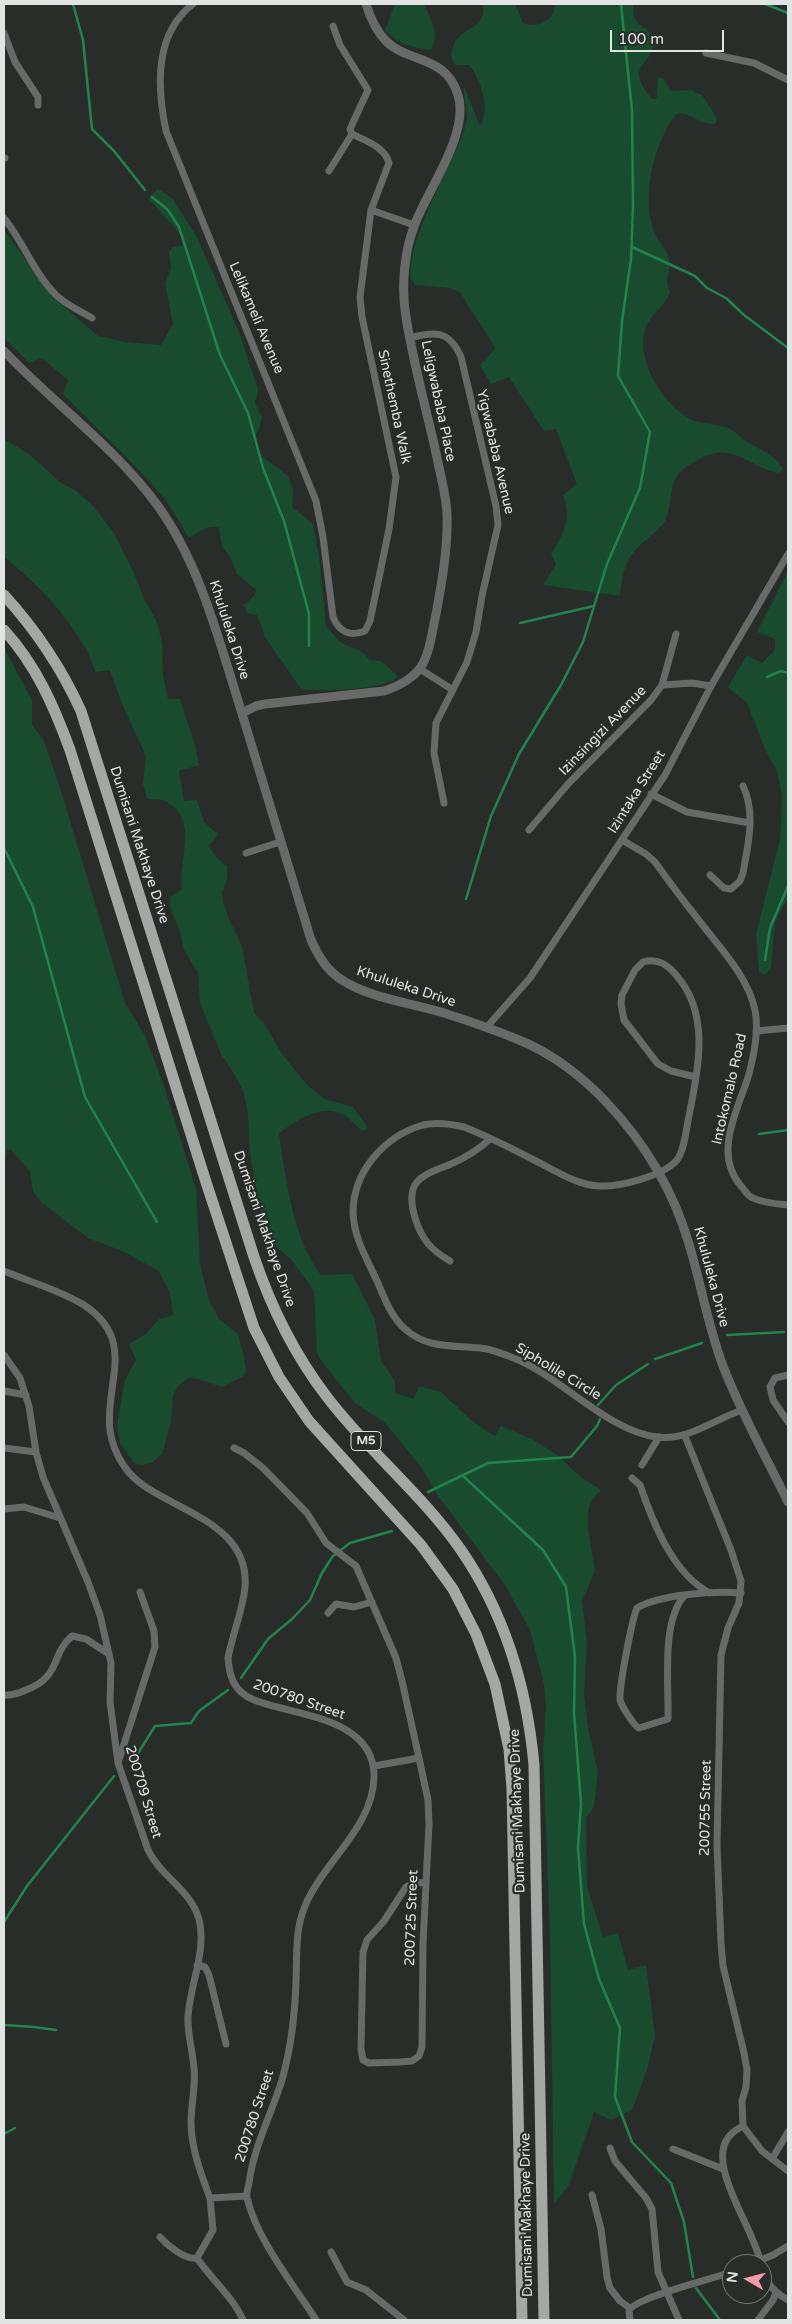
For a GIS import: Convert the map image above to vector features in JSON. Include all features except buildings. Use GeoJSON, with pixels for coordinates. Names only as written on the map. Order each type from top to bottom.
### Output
{"type":"FeatureCollection","features":[{"type":"Feature","properties":{"kind":"main road","name":"Dumisani Makhaye Drive"},"geometry":{"type":"LineString","coordinates":[[4,595],[46,645],[81,711],[254,1257],[276,1314],[295,1350],[327,1397],[431,1511],[461,1550],[491,1602],[515,1663],[529,1722],[534,1765],[544,2320]]}},
{"type":"Feature","properties":{"kind":"main road","name":"Dumisani Makhaye Drive"},"geometry":{"type":"LineString","coordinates":[[4,630],[20,649],[40,679],[55,710],[70,750],[213,1206],[254,1328],[278,1377],[309,1421],[421,1545],[445,1577],[476,1634],[493,1677],[509,1749],[512,1789],[522,2320]]}},
{"type":"Feature","properties":{"kind":"street","name":"Lelikameli Avenue"},"geometry":{"type":"LineString","coordinates":[[192,4],[177,17],[162,54],[160,86],[166,131],[316,501],[323,537],[333,617],[336,626],[353,634],[360,633]]}},
{"type":"Feature","properties":{"kind":"street","name":"Leligwababa Place"},"geometry":{"type":"LineString","coordinates":[[242,713],[265,704],[384,691],[401,686],[420,669],[427,655],[440,596],[446,551],[447,513],[404,307],[404,280],[414,225],[459,128],[461,114],[458,94],[445,72],[427,61],[387,42],[372,21],[366,4]]}},
{"type":"Feature","properties":{"kind":"street"},"geometry":{"type":"LineString","coordinates":[[329,171],[352,134],[350,129],[368,90],[340,45],[333,26]]}},
{"type":"Feature","properties":{"kind":"street"},"geometry":{"type":"LineString","coordinates":[[4,32],[15,62],[38,97],[38,105]]}},
{"type":"Feature","properties":{"kind":"street"},"geometry":{"type":"LineString","coordinates":[[706,53],[754,63],[788,80]]}},
{"type":"Feature","properties":{"kind":"street","name":"Sinethemba Walk"},"geometry":{"type":"LineString","coordinates":[[352,134],[380,149],[387,156],[389,163],[371,210],[361,306],[396,477],[389,529],[370,622],[368,627],[360,633]]}},
{"type":"Feature","properties":{"kind":"street"},"geometry":{"type":"LineString","coordinates":[[371,210],[414,225]]}},
{"type":"Feature","properties":{"kind":"street"},"geometry":{"type":"LineString","coordinates":[[4,218],[53,292],[62,300],[92,318]]}},
{"type":"Feature","properties":{"kind":"street","name":"Yigwababa Avenue"},"geometry":{"type":"LineString","coordinates":[[410,338],[430,332],[439,334],[456,346],[461,357],[497,513],[496,538],[482,596],[476,632],[467,662],[453,690]]}},
{"type":"Feature","properties":{"kind":"street","name":"Khululeka Drive"},"geometry":{"type":"LineString","coordinates":[[4,351],[25,374],[124,465],[168,521],[194,571],[242,713],[311,940],[320,959],[340,979],[356,987],[399,1002],[443,1013],[520,1040],[572,1071],[592,1088],[625,1124],[659,1172],[689,1243],[712,1332],[723,1366],[742,1410],[788,1502]]}},
{"type":"Feature","properties":{"kind":"street","name":"Izintaka Street"},"geometry":{"type":"LineString","coordinates":[[486,1028],[495,1015],[530,978],[665,775],[711,686],[788,554]]}},
{"type":"Feature","properties":{"kind":"street"},"geometry":{"type":"LineString","coordinates":[[662,684],[676,634]]}},
{"type":"Feature","properties":{"kind":"street"},"geometry":{"type":"LineString","coordinates":[[420,669],[453,690],[441,711],[434,737],[436,770],[444,803]]}},
{"type":"Feature","properties":{"kind":"street","name":"Izinsingizi Avenue"},"geometry":{"type":"LineString","coordinates":[[529,830],[568,784],[651,700],[662,684],[711,686]]}},
{"type":"Feature","properties":{"kind":"street"},"geometry":{"type":"LineString","coordinates":[[710,875],[728,889],[735,887],[743,873],[750,823],[748,799],[743,786]]}},
{"type":"Feature","properties":{"kind":"street"},"geometry":{"type":"LineString","coordinates":[[651,794],[687,812],[750,823]]}},
{"type":"Feature","properties":{"kind":"street","name":"Intokomalo Road"},"geometry":{"type":"LineString","coordinates":[[622,840],[646,854],[655,862],[732,965],[748,991],[754,1010],[756,1031],[748,1075],[728,1141],[729,1157],[736,1181],[751,1197],[788,1206]]}},
{"type":"Feature","properties":{"kind":"street"},"geometry":{"type":"LineString","coordinates":[[246,854],[280,842]]}},
{"type":"Feature","properties":{"kind":"street","name":"Sipholile Circle"},"geometry":{"type":"LineString","coordinates":[[696,1077],[671,1071],[658,1064],[624,1020],[621,1004],[622,995],[635,970],[643,962],[660,962],[671,970],[689,991],[700,1038],[700,1059],[682,1151],[673,1164],[659,1172],[624,1184],[592,1185],[566,1176],[464,1126],[451,1124],[424,1125],[390,1140],[363,1172],[354,1200],[354,1227],[363,1252],[396,1319],[415,1337],[430,1344],[481,1348],[518,1360],[617,1422],[639,1433],[659,1437],[685,1436],[742,1410]]}},
{"type":"Feature","properties":{"kind":"street"},"geometry":{"type":"LineString","coordinates":[[756,1031],[788,1028]]}},
{"type":"Feature","properties":{"kind":"street"},"geometry":{"type":"LineString","coordinates":[[450,1262],[432,1250],[421,1235],[412,1202],[413,1187],[422,1175],[459,1160],[483,1146],[490,1139]]}},
{"type":"Feature","properties":{"kind":"street","name":"200780 Street"},"geometry":{"type":"LineString","coordinates":[[4,1271],[61,1294],[84,1306],[103,1324],[110,1337],[116,1364],[110,1432],[113,1444],[124,1467],[149,1489],[225,1534],[234,1545],[242,1560],[245,1582],[228,1658],[229,1668],[236,1687],[242,1693],[258,1702],[305,1714],[349,1731],[365,1745],[374,1766],[374,1786],[364,1815],[320,1877],[303,1908],[297,1947],[291,2039],[282,2080],[252,2161],[247,2196],[263,2237],[316,2320]]}},
{"type":"Feature","properties":{"kind":"street","name":"200709 Street"},"geometry":{"type":"LineString","coordinates":[[4,1355],[20,1378],[33,1424],[36,1452],[43,1477],[88,1582],[100,1615],[112,1673],[110,1702],[118,1763],[154,1862],[178,1884],[194,1905],[201,1932],[188,2017],[195,2070],[191,2121],[194,2145],[210,2198],[213,2230],[197,2258]]}},
{"type":"Feature","properties":{"kind":"street"},"geometry":{"type":"LineString","coordinates":[[788,1375],[775,1378],[770,1387],[773,1400],[788,1422]]}},
{"type":"Feature","properties":{"kind":"street"},"geometry":{"type":"LineString","coordinates":[[4,1391],[26,1395]]}},
{"type":"Feature","properties":{"kind":"street","name":"200755 Street"},"geometry":{"type":"LineString","coordinates":[[685,1436],[739,1570],[741,1593],[728,1628],[722,1655],[717,1845],[723,1966],[747,2070],[746,2086],[742,2101],[743,2126]]}},
{"type":"Feature","properties":{"kind":"street"},"geometry":{"type":"LineString","coordinates":[[642,1465],[659,1437]]}},
{"type":"Feature","properties":{"kind":"street"},"geometry":{"type":"LineString","coordinates":[[4,1448],[36,1452]]}},
{"type":"Feature","properties":{"kind":"street","name":"200725 Street"},"geometry":{"type":"LineString","coordinates":[[234,1448],[244,1453],[263,1468],[307,1513],[326,1543],[356,1566],[402,1681],[419,1758],[428,1800],[422,2047],[419,2056],[412,2060],[369,2063],[363,2060],[361,2049],[362,1957],[365,1945],[406,1887],[415,1882],[425,1883]]}},
{"type":"Feature","properties":{"kind":"street"},"geometry":{"type":"LineString","coordinates":[[632,1478],[640,1486],[665,1545],[697,1587],[710,1593]]}},
{"type":"Feature","properties":{"kind":"street"},"geometry":{"type":"LineString","coordinates":[[4,1509],[24,1507],[60,1518]]}},
{"type":"Feature","properties":{"kind":"street"},"geometry":{"type":"LineString","coordinates":[[118,1763],[155,1647],[154,1631],[140,1592]]}},
{"type":"Feature","properties":{"kind":"street"},"geometry":{"type":"LineString","coordinates":[[684,1596],[678,1603],[669,1627],[668,1719],[651,1726],[639,1728],[633,1725],[620,1700],[634,1615],[640,1606],[684,1596],[710,1593],[741,1593]]}},
{"type":"Feature","properties":{"kind":"street"},"geometry":{"type":"LineString","coordinates":[[328,1613],[336,1604],[354,1607],[372,1602]]}},
{"type":"Feature","properties":{"kind":"street"},"geometry":{"type":"LineString","coordinates":[[4,1695],[16,1694],[45,1681],[72,1636],[86,1639],[109,1654]]}},
{"type":"Feature","properties":{"kind":"street"},"geometry":{"type":"LineString","coordinates":[[374,1766],[419,1758]]}},
{"type":"Feature","properties":{"kind":"street"},"geometry":{"type":"LineString","coordinates":[[197,1965],[205,1967],[209,1975],[226,2044]]}},
{"type":"Feature","properties":{"kind":"street"},"geometry":{"type":"LineString","coordinates":[[758,2254],[724,2169],[723,2152],[725,2141],[730,2134],[743,2126],[756,2144],[788,2171]]}},
{"type":"Feature","properties":{"kind":"street"},"geometry":{"type":"LineString","coordinates":[[772,2158],[788,2132]]}},
{"type":"Feature","properties":{"kind":"street"},"geometry":{"type":"LineString","coordinates":[[610,2148],[615,2161],[646,2198],[652,2209],[655,2259],[666,2292],[679,2320]]}},
{"type":"Feature","properties":{"kind":"street"},"geometry":{"type":"LineString","coordinates":[[673,2149],[724,2169]]}},
{"type":"Feature","properties":{"kind":"street"},"geometry":{"type":"LineString","coordinates":[[592,2195],[601,2229],[610,2288],[620,2301],[630,2308]]}},
{"type":"Feature","properties":{"kind":"street"},"geometry":{"type":"LineString","coordinates":[[210,2198],[247,2196]]}},
{"type":"Feature","properties":{"kind":"street"},"geometry":{"type":"LineString","coordinates":[[160,2238],[172,2250],[192,2258],[197,2258],[211,2279],[226,2294],[244,2320]]}},
{"type":"Feature","properties":{"kind":"street"},"geometry":{"type":"LineString","coordinates":[[772,2256],[788,2246]]}},
{"type":"Feature","properties":{"kind":"street"},"geometry":{"type":"LineString","coordinates":[[331,2252],[347,2282],[366,2290],[404,2320]]}},
{"type":"Feature","properties":{"kind":"street"},"geometry":{"type":"LineString","coordinates":[[630,2308],[666,2292],[722,2275]]}},
{"type":"Feature","properties":{"kind":"street"},"geometry":{"type":"LineString","coordinates":[[772,2290],[788,2300]]}},
{"type":"Feature","properties":{"kind":"street"},"geometry":{"type":"LineString","coordinates":[[758,2320],[776,2293]]}},
{"type":"Feature","properties":{"kind":"street"},"geometry":{"type":"LineString","coordinates":[[630,2308],[630,2320]]}},
{"type":"Feature","properties":{"kind":"green space"},"geometry":{"type":"Polygon","coordinates":[[[395,4],[424,4],[435,32],[434,44],[431,50],[406,44],[395,39],[385,30],[395,4]]]}},
{"type":"Feature","properties":{"kind":"green space"},"geometry":{"type":"Polygon","coordinates":[[[483,4],[515,4],[523,23],[534,25],[549,19],[555,4],[634,4],[634,17],[655,39],[650,55],[640,71],[643,87],[652,99],[655,99],[657,97],[658,77],[663,78],[671,91],[691,90],[702,95],[717,118],[716,123],[711,124],[686,114],[676,114],[661,140],[656,155],[649,186],[650,217],[655,235],[669,258],[667,282],[670,292],[665,302],[647,325],[643,342],[644,355],[653,380],[678,411],[692,420],[731,429],[747,442],[777,460],[783,469],[780,473],[769,470],[741,457],[722,452],[696,461],[684,469],[678,474],[674,482],[669,511],[665,521],[639,546],[629,559],[622,579],[620,596],[543,585],[556,564],[551,554],[560,540],[567,519],[566,503],[563,495],[577,484],[556,429],[544,431],[509,377],[491,384],[480,365],[495,349],[461,293],[450,288],[415,285],[411,272],[413,253],[420,231],[466,124],[467,114],[464,86],[479,124],[481,125],[484,118],[483,94],[477,78],[469,65],[455,65],[451,57],[456,40],[479,22],[482,17],[483,4]]]}},
{"type":"Feature","properties":{"kind":"green space"},"geometry":{"type":"Polygon","coordinates":[[[158,189],[172,198],[197,237],[239,332],[258,389],[255,403],[262,418],[254,438],[254,444],[263,457],[288,476],[293,491],[292,507],[313,524],[319,556],[326,626],[340,642],[361,651],[370,660],[381,661],[398,676],[392,681],[353,689],[301,689],[265,637],[257,615],[247,613],[244,605],[255,595],[256,590],[237,574],[232,560],[222,546],[219,528],[207,528],[189,538],[166,500],[138,469],[63,394],[68,380],[42,358],[29,363],[4,338],[4,230],[53,297],[98,336],[125,342],[161,345],[173,324],[165,284],[171,268],[169,252],[173,247],[184,245],[185,243],[176,229],[148,198],[158,189]]]}},
{"type":"Feature","properties":{"kind":"green space"},"geometry":{"type":"Polygon","coordinates":[[[4,439],[29,454],[61,483],[76,491],[93,506],[114,533],[133,571],[144,599],[157,622],[162,643],[163,676],[168,699],[180,699],[195,745],[199,765],[179,771],[184,801],[197,800],[204,822],[218,834],[209,846],[216,857],[227,866],[227,880],[222,892],[223,902],[242,946],[254,1013],[265,1025],[282,1054],[308,1086],[325,1099],[353,1107],[368,1128],[363,1131],[341,1113],[322,1111],[298,1120],[279,1134],[292,1208],[311,1260],[321,1275],[352,1274],[375,1320],[381,1361],[395,1381],[395,1393],[414,1399],[419,1386],[441,1392],[472,1421],[495,1436],[501,1426],[532,1439],[557,1455],[582,1478],[601,1490],[591,1501],[588,1512],[588,1530],[595,1571],[582,1601],[587,1640],[584,1694],[588,1729],[598,1772],[594,1807],[586,1818],[587,1887],[603,1937],[618,1933],[628,1970],[646,1965],[655,2036],[647,2070],[632,2110],[611,2120],[594,2112],[569,2185],[554,2204],[550,1935],[543,1751],[546,1706],[544,1684],[530,1630],[505,1585],[436,1493],[422,1468],[385,1423],[355,1403],[317,1353],[314,1291],[291,1259],[277,1248],[262,1220],[250,1154],[248,1115],[244,1093],[221,1054],[200,1003],[198,973],[184,950],[181,935],[170,907],[170,897],[182,889],[185,829],[182,818],[176,809],[165,801],[147,798],[143,784],[146,756],[122,704],[110,670],[96,672],[87,651],[70,624],[39,588],[4,557],[4,439]]]}},
{"type":"Feature","properties":{"kind":"green space"},"geometry":{"type":"Polygon","coordinates":[[[788,571],[788,897],[775,922],[771,968],[765,975],[759,972],[756,934],[780,839],[782,794],[777,772],[765,749],[747,703],[728,687],[747,655],[762,663],[775,650],[775,639],[757,632],[788,571]]]}},
{"type":"Feature","properties":{"kind":"green space"},"geometry":{"type":"Polygon","coordinates":[[[4,648],[32,700],[32,725],[43,739],[61,791],[125,1003],[145,1036],[164,1086],[196,1189],[200,1264],[209,1300],[219,1319],[238,1334],[244,1357],[246,1371],[244,1376],[222,1387],[194,1378],[188,1378],[177,1387],[173,1396],[171,1423],[162,1454],[153,1462],[142,1465],[134,1463],[120,1443],[117,1425],[125,1380],[136,1360],[129,1344],[146,1334],[159,1319],[173,1315],[170,1293],[159,1271],[122,1251],[88,1238],[42,1203],[33,1192],[30,1171],[10,1149],[7,1151],[4,1169],[4,648]]]}},
{"type":"Feature","properties":{"kind":"waterway"},"geometry":{"type":"LineString","coordinates":[[73,4],[83,40],[92,129],[114,151],[145,190]]}},
{"type":"Feature","properties":{"kind":"waterway"},"geometry":{"type":"LineString","coordinates":[[466,899],[491,816],[519,754],[561,685],[583,642],[607,564],[640,488],[650,432],[618,376],[622,321],[631,259],[633,206],[632,111],[621,4]]}},
{"type":"Feature","properties":{"kind":"waterway"},"geometry":{"type":"LineString","coordinates":[[765,4],[788,13]]}},
{"type":"Feature","properties":{"kind":"waterway"},"geometry":{"type":"LineString","coordinates":[[152,197],[168,210],[179,227],[220,355],[248,413],[263,468],[284,521],[309,614],[309,646]]}},
{"type":"Feature","properties":{"kind":"waterway"},"geometry":{"type":"LineString","coordinates":[[632,247],[695,276],[707,288],[726,298],[744,315],[788,348]]}},
{"type":"Feature","properties":{"kind":"waterway"},"geometry":{"type":"LineString","coordinates":[[520,623],[594,606]]}},
{"type":"Feature","properties":{"kind":"waterway"},"geometry":{"type":"LineString","coordinates":[[767,677],[781,671],[788,673]]}},
{"type":"Feature","properties":{"kind":"waterway"},"geometry":{"type":"LineString","coordinates":[[4,848],[33,907],[85,1097],[157,1222]]}},
{"type":"Feature","properties":{"kind":"waterway"},"geometry":{"type":"LineString","coordinates":[[765,960],[770,928],[788,886]]}},
{"type":"Feature","properties":{"kind":"waterway"},"geometry":{"type":"LineString","coordinates":[[759,1134],[788,1130]]}},
{"type":"Feature","properties":{"kind":"waterway"},"geometry":{"type":"LineString","coordinates":[[727,1335],[784,1332]]}},
{"type":"Feature","properties":{"kind":"waterway"},"geometry":{"type":"LineString","coordinates":[[655,1359],[702,1343]]}},
{"type":"Feature","properties":{"kind":"waterway"},"geometry":{"type":"LineString","coordinates":[[598,1405],[616,1385],[648,1364]]}},
{"type":"Feature","properties":{"kind":"waterway"},"geometry":{"type":"LineString","coordinates":[[428,1492],[488,1463],[571,1457],[597,1426],[600,1419]]}},
{"type":"Feature","properties":{"kind":"waterway"},"geometry":{"type":"LineString","coordinates":[[462,1475],[543,1550],[566,1587],[575,1657],[574,1713],[581,1804],[578,1848],[584,1924],[599,1979],[620,2028],[615,2097],[632,2142],[671,2183],[684,2222],[693,2277]]}},
{"type":"Feature","properties":{"kind":"waterway"},"geometry":{"type":"LineString","coordinates":[[241,1678],[268,1639],[292,1619],[310,1600],[322,1573],[333,1556],[350,1543],[392,1531]]}},
{"type":"Feature","properties":{"kind":"waterway"},"geometry":{"type":"LineString","coordinates":[[132,1763],[155,1726],[191,1723],[199,1711],[228,1690]]}},
{"type":"Feature","properties":{"kind":"waterway"},"geometry":{"type":"LineString","coordinates":[[4,1922],[27,1886],[114,1776]]}},
{"type":"Feature","properties":{"kind":"waterway"},"geometry":{"type":"LineString","coordinates":[[4,2025],[56,2030]]}},
{"type":"Feature","properties":{"kind":"waterway"},"geometry":{"type":"LineString","coordinates":[[4,2134],[15,2128]]}},
{"type":"Feature","properties":{"kind":"waterway"},"geometry":{"type":"LineString","coordinates":[[696,2288],[720,2320]]}}]}
